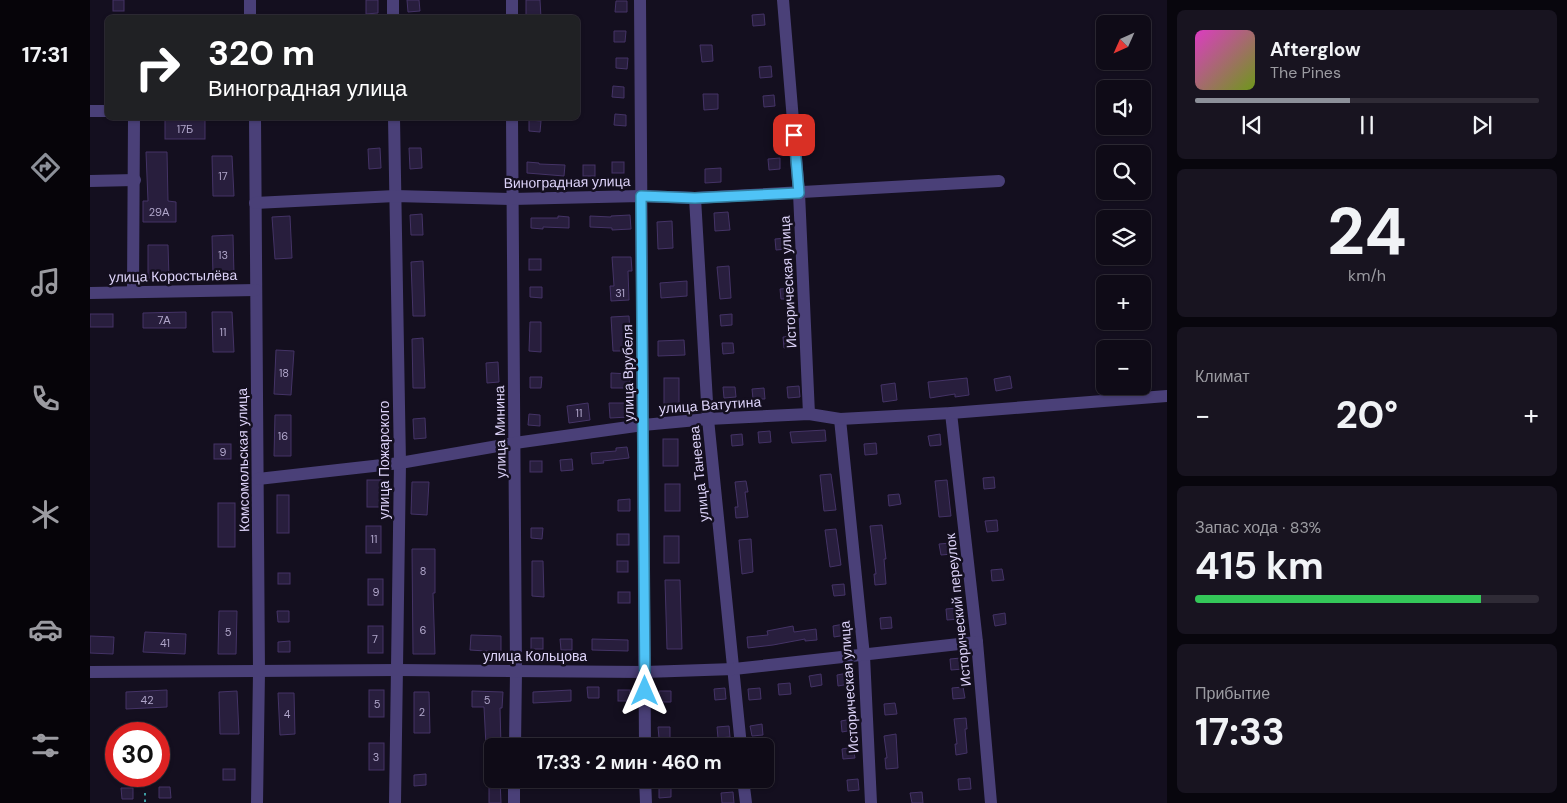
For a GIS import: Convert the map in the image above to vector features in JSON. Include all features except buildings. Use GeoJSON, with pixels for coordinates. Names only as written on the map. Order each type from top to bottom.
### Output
{"type":"FeatureCollection","features":[{"type":"Feature","properties":{"kind":"street"},"geometry":{"type":"LineString","coordinates":[[250,0],[250,15]]}},
{"type":"Feature","properties":{"kind":"street"},"geometry":{"type":"LineString","coordinates":[[393,0],[393,15]]}},
{"type":"Feature","properties":{"kind":"street"},"geometry":{"type":"LineString","coordinates":[[512,0],[512,15]]}},
{"type":"Feature","properties":{"kind":"street","name":"улица Врубеля"},"geometry":{"type":"LineString","coordinates":[[640,0],[645,738]]}},
{"type":"Feature","properties":{"kind":"street","name":"Историческая улица"},"geometry":{"type":"LineString","coordinates":[[783,0],[799,193],[809,414]]}},
{"type":"Feature","properties":{"kind":"street"},"geometry":{"type":"LineString","coordinates":[[90,111],[105,111]]}},
{"type":"Feature","properties":{"kind":"street"},"geometry":{"type":"LineString","coordinates":[[133,291],[134,120]]}},
{"type":"Feature","properties":{"kind":"street","name":"Комсомольская улица"},"geometry":{"type":"LineString","coordinates":[[255,120],[254,204],[259,672],[257,803]]}},
{"type":"Feature","properties":{"kind":"street","name":"улица Пожарского"},"geometry":{"type":"LineString","coordinates":[[394,120],[400,463],[396,803]]}},
{"type":"Feature","properties":{"kind":"street","name":"улица Минина"},"geometry":{"type":"LineString","coordinates":[[512,120],[515,738]]}},
{"type":"Feature","properties":{"kind":"street"},"geometry":{"type":"LineString","coordinates":[[90,181],[135,180]]}},
{"type":"Feature","properties":{"kind":"street","name":"Виноградная улица"},"geometry":{"type":"LineString","coordinates":[[254,204],[395,196],[512,199],[641,196],[695,198],[999,181]]}},
{"type":"Feature","properties":{"kind":"street","name":"улица Танеева"},"geometry":{"type":"LineString","coordinates":[[695,198],[708,419],[740,738]]}},
{"type":"Feature","properties":{"kind":"street","name":"улица Коростылёва"},"geometry":{"type":"LineString","coordinates":[[90,293],[256,290]]}},
{"type":"Feature","properties":{"kind":"street","name":"улица Ватутина"},"geometry":{"type":"LineString","coordinates":[[258,479],[400,463],[515,443],[643,425],[708,419],[809,414],[840,419],[951,413],[1167,396]]}},
{"type":"Feature","properties":{"kind":"street","name":"Исторический переулок"},"geometry":{"type":"LineString","coordinates":[[951,413],[977,642],[991,803]]}},
{"type":"Feature","properties":{"kind":"street","name":"Историческая улица"},"geometry":{"type":"LineString","coordinates":[[840,419],[864,656],[871,803]]}},
{"type":"Feature","properties":{"kind":"street","name":"улица Кольцова"},"geometry":{"type":"LineString","coordinates":[[90,672],[397,670],[645,672],[734,669],[977,642]]}},
{"type":"Feature","properties":{"kind":"street"},"geometry":{"type":"LineString","coordinates":[[514,788],[514,803]]}},
{"type":"Feature","properties":{"kind":"street"},"geometry":{"type":"LineString","coordinates":[[646,788],[646,803]]}},
{"type":"Feature","properties":{"kind":"street"},"geometry":{"type":"LineString","coordinates":[[745,788],[746,803]]}},
{"type":"Feature","properties":{"kind":"path"},"geometry":{"type":"LineString","coordinates":[[145,793],[146,803]]}},
{"type":"Feature","properties":{"kind":"route"},"geometry":{"type":"LineString","coordinates":[[645,691],[641,196],[695,198],[799,193],[794,135]]}}]}
